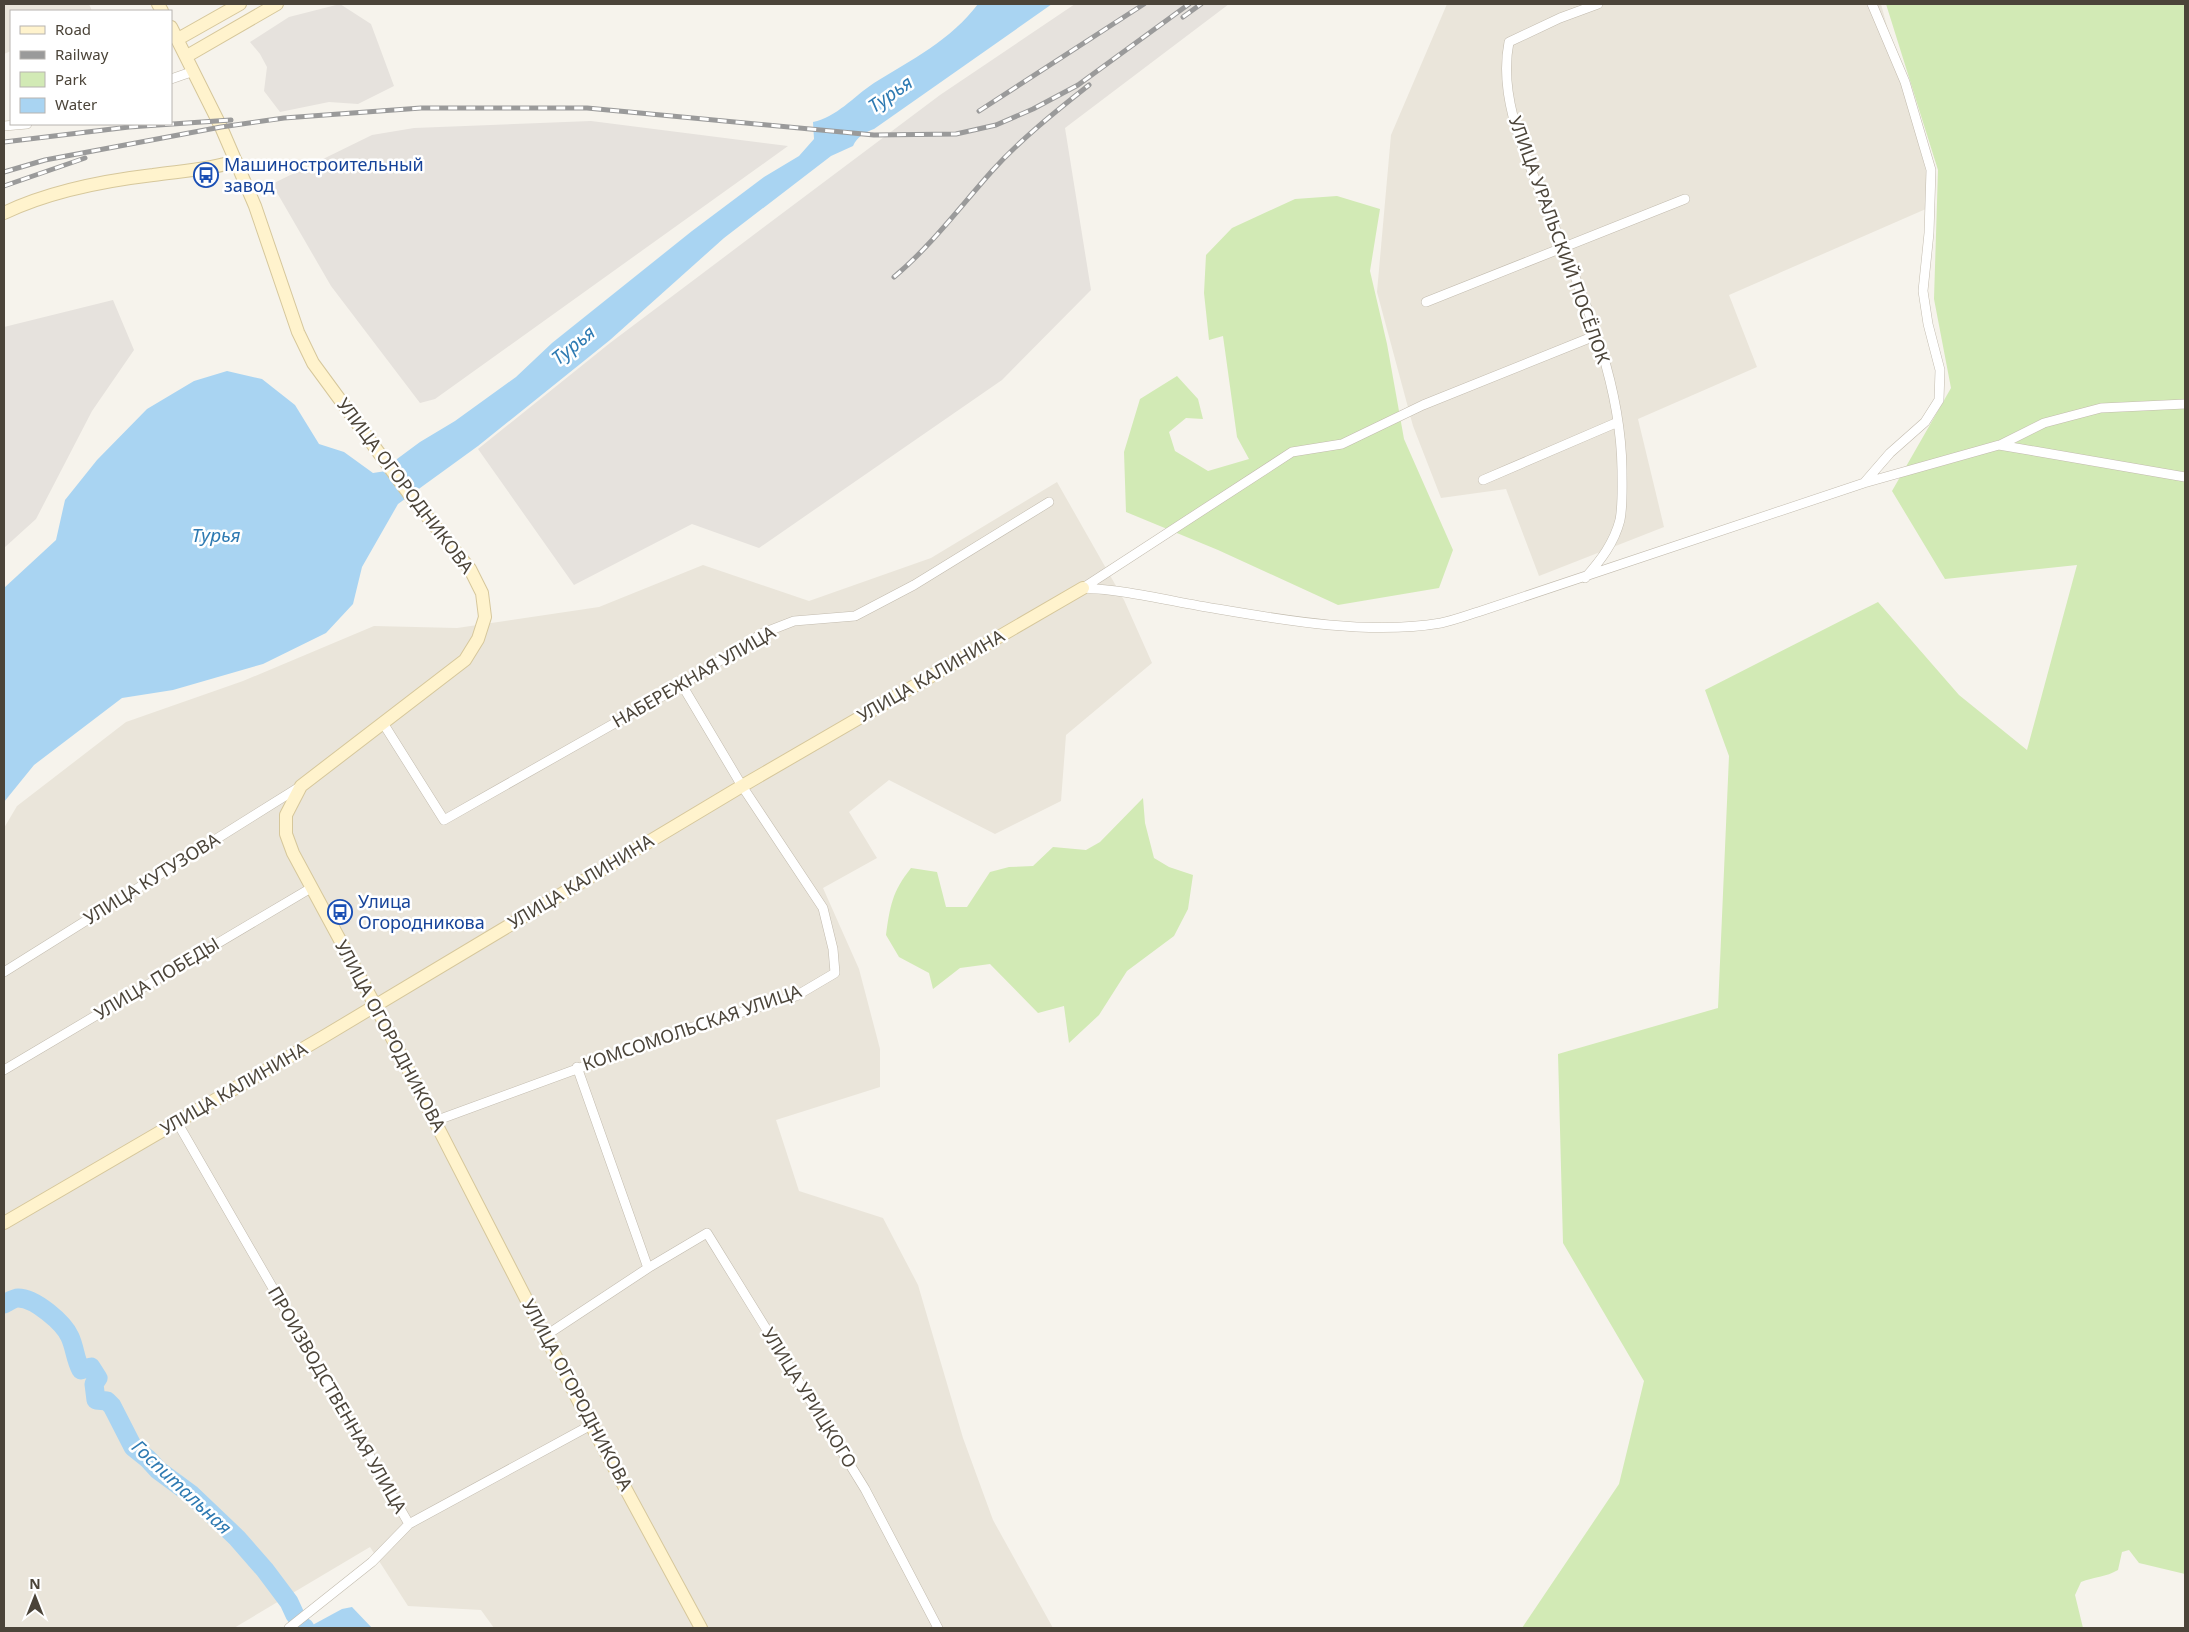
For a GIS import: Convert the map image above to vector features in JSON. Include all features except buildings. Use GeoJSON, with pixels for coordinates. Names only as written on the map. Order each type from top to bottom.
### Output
{"type":"FeatureCollection","features":[{"type":"Feature","properties":{"kind":"street"},"geometry":{"type":"LineString","coordinates":[[175,42],[240,4]]}},
{"type":"Feature","properties":{"kind":"street"},"geometry":{"type":"LineString","coordinates":[[187,56],[277,4]]}},
{"type":"Feature","properties":{"kind":"street","name":"УЛИЦА УРАЛЬСКИЙ ПОСЁЛОК"},"geometry":{"type":"LineString","coordinates":[[1585,578],[1602,558],[1612,540],[1620,518],[1622,457],[1618,410],[1597,334],[1520,142],[1510,102],[1505,62],[1509,42],[1560,18],[1598,4]]}},
{"type":"Feature","properties":{"kind":"street"},"geometry":{"type":"LineString","coordinates":[[1864,483],[1890,453],[1925,422],[1940,400],[1940,370],[1928,324],[1923,292],[1929,234],[1931,170],[1905,82],[1872,4]]}},
{"type":"Feature","properties":{"kind":"street","name":"УЛИЦА ОГОРОДНИКОВА"},"geometry":{"type":"LineString","coordinates":[[175,42],[187,56],[236,161],[255,206],[298,332],[313,363],[412,498],[470,569],[482,592],[485,617],[478,639],[465,660],[301,786],[286,815],[286,834],[293,853],[311,888],[374,1005],[591,1425],[702,1628]]}},
{"type":"Feature","properties":{"kind":"street"},"geometry":{"type":"LineString","coordinates":[[172,79],[194,71]]}},
{"type":"Feature","properties":{"kind":"street"},"geometry":{"type":"LineString","coordinates":[[4,213],[22,204],[93,184],[205,170],[236,161]]}},
{"type":"Feature","properties":{"kind":"street"},"geometry":{"type":"LineString","coordinates":[[1426,302],[1685,199]]}},
{"type":"Feature","properties":{"kind":"street"},"geometry":{"type":"LineString","coordinates":[[1083,588],[1292,452],[1342,444],[1423,405],[1597,334]]}},
{"type":"Feature","properties":{"kind":"street"},"geometry":{"type":"LineString","coordinates":[[1083,588],[1110,589],[1218,609],[1295,620],[1402,627],[1442,623],[1585,578],[1864,483],[1999,445],[2044,424],[2101,408],[2185,404]]}},
{"type":"Feature","properties":{"kind":"street"},"geometry":{"type":"LineString","coordinates":[[1483,480],[1618,422]]}},
{"type":"Feature","properties":{"kind":"street"},"geometry":{"type":"LineString","coordinates":[[1999,445],[2185,477]]}},
{"type":"Feature","properties":{"kind":"street","name":"НАБЕРЕЖНАЯ УЛИЦА"},"geometry":{"type":"LineString","coordinates":[[383,723],[444,820],[682,685],[763,633],[794,621],[855,616],[914,585],[1049,502]]}},
{"type":"Feature","properties":{"kind":"street","name":"УЛИЦА КАЛИНИНА"},"geometry":{"type":"LineString","coordinates":[[4,1223],[742,786],[1083,588]]}},
{"type":"Feature","properties":{"kind":"street","name":"КОМСОМОЛЬСКАЯ УЛИЦА"},"geometry":{"type":"LineString","coordinates":[[434,1121],[577,1067],[686,1029],[796,996],[835,973],[833,950],[823,908],[742,786],[682,685]]}},
{"type":"Feature","properties":{"kind":"street","name":"УЛИЦА КУТУЗОВА"},"geometry":{"type":"LineString","coordinates":[[4,972],[301,786]]}},
{"type":"Feature","properties":{"kind":"street","name":"УЛИЦА ПОБЕДЫ"},"geometry":{"type":"LineString","coordinates":[[4,1070],[311,888]]}},
{"type":"Feature","properties":{"kind":"street"},"geometry":{"type":"LineString","coordinates":[[577,1067],[648,1268]]}},
{"type":"Feature","properties":{"kind":"street","name":"ПРОИЗВОДСТВЕННАЯ УЛИЦА"},"geometry":{"type":"LineString","coordinates":[[177,1122],[409,1524],[591,1425]]}},
{"type":"Feature","properties":{"kind":"street","name":"УЛИЦА УРИЦКОГО"},"geometry":{"type":"LineString","coordinates":[[545,1336],[648,1268],[708,1233],[865,1489],[938,1628]]}},
{"type":"Feature","properties":{"kind":"street"},"geometry":{"type":"LineString","coordinates":[[289,1628],[372,1562],[409,1524]]}},
{"type":"Feature","properties":{"kind":"shaded area"},"geometry":{"type":"Polygon","coordinates":[[[4,4],[89,4],[92,10],[10,10],[10,51],[4,54],[4,4]]]}},
{"type":"Feature","properties":{"kind":"shaded area"},"geometry":{"type":"Polygon","coordinates":[[[340,4],[371,24],[394,86],[358,104],[329,102],[280,112],[264,91],[267,67],[260,54],[250,42],[289,17],[340,4]]]}},
{"type":"Feature","properties":{"kind":"shaded area"},"geometry":{"type":"Polygon","coordinates":[[[1075,4],[1229,4],[1065,128],[1091,290],[1002,380],[759,548],[692,524],[574,585],[478,449],[610,343],[940,95],[1075,4]]]}},
{"type":"Feature","properties":{"kind":"shaded area"},"geometry":{"type":"Polygon","coordinates":[[[1447,4],[1881,4],[1935,205],[1729,295],[1757,367],[1638,419],[1664,527],[1539,576],[1506,489],[1441,498],[1413,426],[1377,292],[1391,135],[1447,4]]]}},
{"type":"Feature","properties":{"kind":"shaded area","name":"Машиностроительный завод"},"geometry":{"type":"Polygon","coordinates":[[[591,121],[788,146],[435,399],[420,403],[331,286],[272,184],[372,135],[414,128],[591,121]]]}},
{"type":"Feature","properties":{"kind":"shaded area"},"geometry":{"type":"Polygon","coordinates":[[[113,300],[134,350],[92,411],[36,519],[4,548],[4,327],[113,300]]]}},
{"type":"Feature","properties":{"kind":"shaded area"},"geometry":{"type":"Polygon","coordinates":[[[1057,482],[1124,600],[1152,663],[1066,735],[1061,801],[995,834],[889,780],[849,812],[877,858],[823,888],[859,969],[880,1049],[880,1087],[776,1120],[799,1191],[883,1218],[918,1285],[963,1438],[993,1520],[1053,1628],[494,1628],[481,1610],[408,1606],[370,1547],[234,1628],[4,1628],[4,828],[17,806],[126,722],[243,681],[374,626],[457,628],[599,607],[703,565],[809,601],[931,558],[1057,482]]]}},
{"type":"Feature","properties":{"kind":"green space"},"geometry":{"type":"Polygon","coordinates":[[[1886,4],[2185,4],[2185,1574],[2139,1563],[2129,1550],[2122,1552],[2118,1570],[2081,1582],[2075,1595],[2083,1628],[1522,1628],[1619,1484],[1644,1381],[1563,1243],[1558,1054],[1718,1008],[1729,756],[1705,690],[1878,602],[1959,695],[2027,750],[2077,565],[1945,579],[1892,491],[1951,388],[1934,299],[1938,170],[1886,4]]]}},
{"type":"Feature","properties":{"kind":"green space"},"geometry":{"type":"Polygon","coordinates":[[[1337,196],[1380,209],[1370,271],[1387,344],[1404,439],[1453,550],[1439,588],[1338,605],[1218,550],[1126,512],[1124,452],[1140,399],[1177,376],[1198,399],[1203,419],[1186,418],[1169,432],[1175,451],[1208,471],[1249,459],[1237,437],[1223,336],[1209,340],[1204,293],[1206,255],[1232,228],[1295,199],[1337,196]]]}},
{"type":"Feature","properties":{"kind":"green space"},"geometry":{"type":"Polygon","coordinates":[[[1143,798],[1145,823],[1154,858],[1169,867],[1193,875],[1188,909],[1174,936],[1127,971],[1099,1015],[1069,1043],[1064,1006],[1038,1013],[990,964],[960,968],[933,989],[929,973],[899,957],[886,935],[893,900],[911,868],[937,872],[946,907],[967,907],[990,872],[1009,867],[1033,866],[1053,847],[1086,850],[1100,842],[1143,798]]]}},
{"type":"Feature","properties":{"kind":"water","name":"Турья"},"geometry":{"type":"Polygon","coordinates":[[[978,4],[1052,4],[874,129],[862,135],[853,146],[831,156],[724,238],[610,340],[478,446],[398,504],[362,567],[353,604],[326,633],[263,664],[173,690],[122,698],[34,765],[4,802],[4,588],[56,540],[65,500],[97,460],[147,409],[194,381],[227,371],[262,379],[295,405],[319,444],[344,452],[373,473],[386,471],[397,459],[420,442],[455,421],[516,377],[552,343],[692,231],[764,177],[799,156],[814,139],[813,122],[830,116],[874,83],[943,39],[978,4]]]}},
{"type":"Feature","properties":{"kind":"water"},"geometry":{"type":"Polygon","coordinates":[[[352,1607],[372,1628],[307,1628],[342,1609],[352,1607]]]}},
{"type":"Feature","properties":{"kind":"waterway","name":"Госпитальная"},"geometry":{"type":"LineString","coordinates":[[4,1304],[16,1298],[25,1299],[48,1312],[62,1325],[70,1337],[81,1370],[91,1367],[98,1378],[94,1384],[96,1400],[107,1401],[112,1406],[133,1447],[158,1470],[192,1495],[237,1538],[265,1570],[289,1602],[295,1615]]}},
{"type":"Feature","properties":{"kind":"railway"},"geometry":{"type":"LineString","coordinates":[[979,111],[1144,4]]}},
{"type":"Feature","properties":{"kind":"railway"},"geometry":{"type":"LineString","coordinates":[[4,172],[45,160],[221,127],[284,118],[421,108],[587,108],[874,135],[956,134],[996,125],[1033,109],[1078,85],[1189,4]]}},
{"type":"Feature","properties":{"kind":"railway"},"geometry":{"type":"LineString","coordinates":[[1183,17],[1201,4]]}},
{"type":"Feature","properties":{"kind":"railway"},"geometry":{"type":"LineString","coordinates":[[894,277],[933,239],[992,171],[1026,137],[1089,85]]}},
{"type":"Feature","properties":{"kind":"railway"},"geometry":{"type":"LineString","coordinates":[[172,124],[231,120]]}},
{"type":"Feature","properties":{"kind":"railway"},"geometry":{"type":"LineString","coordinates":[[4,142],[158,125]]}},
{"type":"Feature","properties":{"kind":"railway"},"geometry":{"type":"LineString","coordinates":[[4,186],[85,158]]}},
{"type":"Feature","properties":{"kind":"place","name":"Машиностроительный завод"},"geometry":{"type":"Point","coordinates":[206,175]}},
{"type":"Feature","properties":{"kind":"place","name":"Улица Огородникова"},"geometry":{"type":"Point","coordinates":[340,912]}}]}
